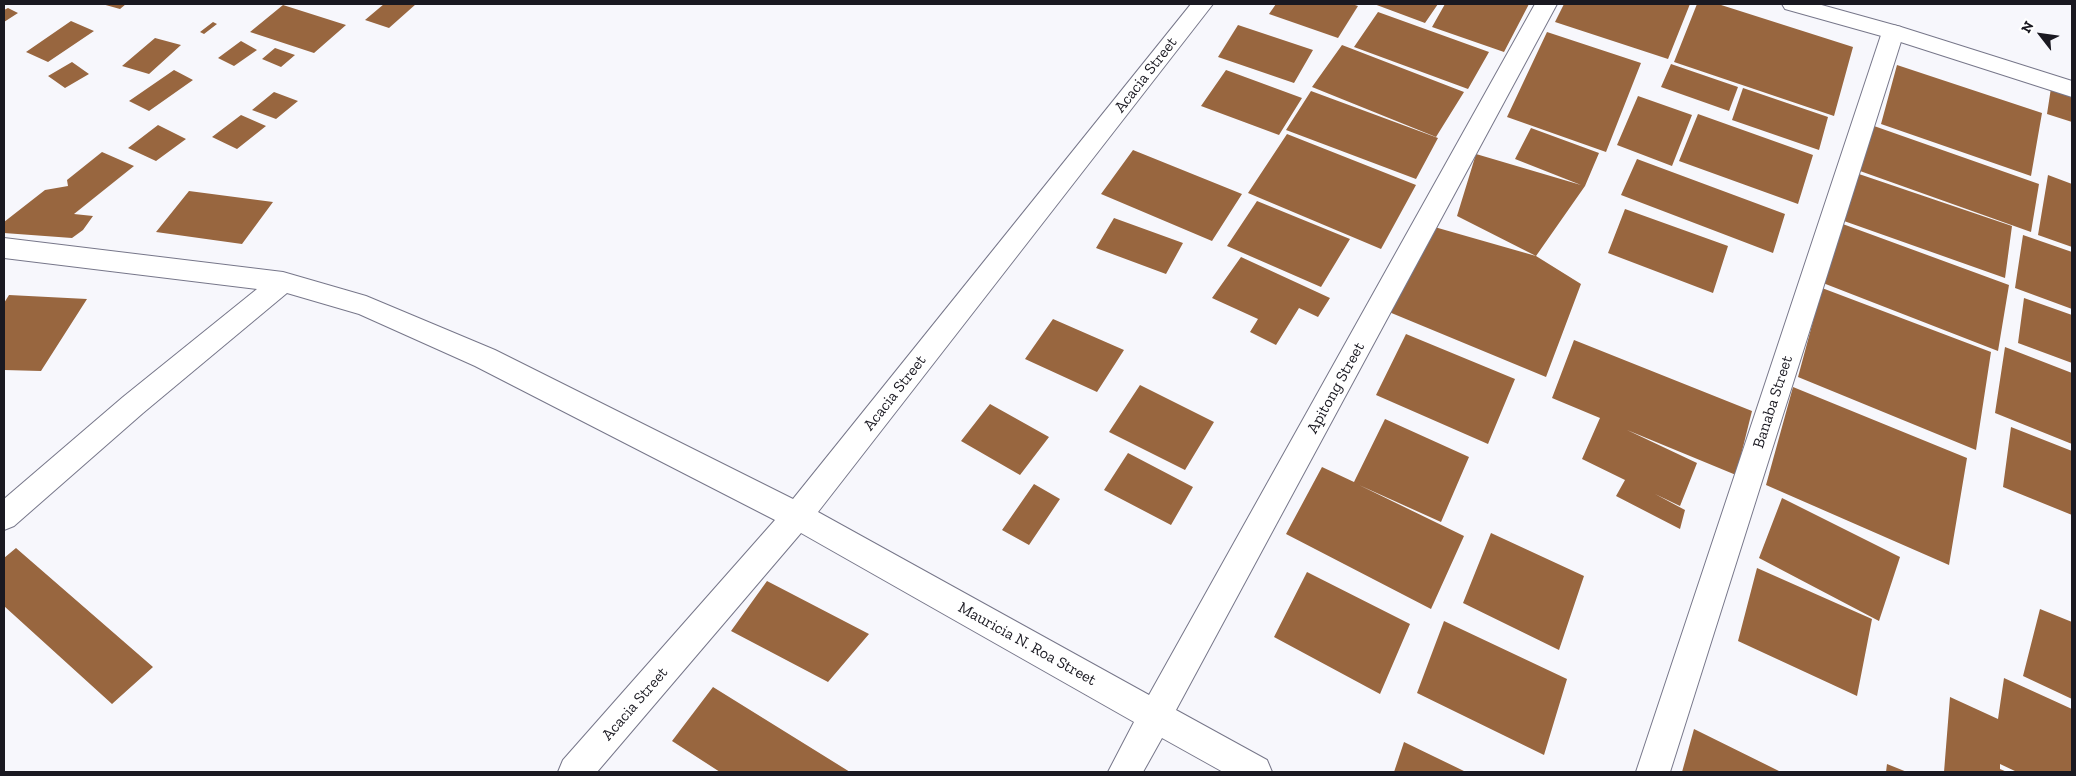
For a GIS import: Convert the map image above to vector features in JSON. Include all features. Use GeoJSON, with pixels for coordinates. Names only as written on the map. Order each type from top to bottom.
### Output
{"type":"FeatureCollection","features":[{"type":"Feature","properties":{"kind":"street","name":"Acacia Street"},"geometry":{"type":"LineString","coordinates":[[576,772],[798,516],[1202,4]]}},
{"type":"Feature","properties":{"kind":"street","name":"Apitong Street"},"geometry":{"type":"LineString","coordinates":[[1125,772],[1546,4]]}},
{"type":"Feature","properties":{"kind":"street"},"geometry":{"type":"LineString","coordinates":[[1793,4],[1893,32],[2072,89]]}},
{"type":"Feature","properties":{"kind":"street","name":"Banaba Street"},"geometry":{"type":"LineString","coordinates":[[1653,772],[1893,32]]}},
{"type":"Feature","properties":{"kind":"street","name":"Mauricia N. Roa Street"},"geometry":{"type":"LineString","coordinates":[[4,248],[283,282],[366,306],[486,358],[798,516],[1256,772]]}},
{"type":"Feature","properties":{"kind":"street"},"geometry":{"type":"LineString","coordinates":[[4,517],[133,405],[283,282]]}},
{"type":"Feature","properties":{"kind":"building"},"geometry":{"type":"Polygon","coordinates":[[[102,4],[126,4],[120,9],[102,4]]]}},
{"type":"Feature","properties":{"kind":"building"},"geometry":{"type":"Polygon","coordinates":[[[384,4],[416,4],[389,28],[365,20],[384,4]]]}},
{"type":"Feature","properties":{"kind":"building"},"geometry":{"type":"Polygon","coordinates":[[[1276,4],[1352,4],[1358,6],[1338,38],[1269,14],[1276,4]]]}},
{"type":"Feature","properties":{"kind":"building"},"geometry":{"type":"Polygon","coordinates":[[[1374,4],[1438,4],[1425,23],[1374,4]]]}},
{"type":"Feature","properties":{"kind":"building"},"geometry":{"type":"Polygon","coordinates":[[[1445,4],[1529,4],[1504,52],[1432,27],[1445,4]]]}},
{"type":"Feature","properties":{"kind":"building"},"geometry":{"type":"Polygon","coordinates":[[[1564,4],[1690,4],[1668,59],[1555,22],[1564,4]]]}},
{"type":"Feature","properties":{"kind":"building"},"geometry":{"type":"Polygon","coordinates":[[[1697,4],[1718,4],[1853,47],[1834,116],[1674,62],[1697,4]]]}},
{"type":"Feature","properties":{"kind":"building"},"geometry":{"type":"Polygon","coordinates":[[[283,5],[346,25],[314,53],[250,32],[283,5]]]}},
{"type":"Feature","properties":{"kind":"building"},"geometry":{"type":"Polygon","coordinates":[[[8,8],[18,13],[4,22],[4,10],[8,8]]]}},
{"type":"Feature","properties":{"kind":"building"},"geometry":{"type":"Polygon","coordinates":[[[1378,12],[1489,52],[1468,89],[1354,47],[1378,12]]]}},
{"type":"Feature","properties":{"kind":"building"},"geometry":{"type":"Polygon","coordinates":[[[71,21],[94,31],[48,62],[26,52],[71,21]]]}},
{"type":"Feature","properties":{"kind":"building"},"geometry":{"type":"Polygon","coordinates":[[[213,22],[217,24],[204,34],[200,32],[213,22]]]}},
{"type":"Feature","properties":{"kind":"building"},"geometry":{"type":"Polygon","coordinates":[[[1238,25],[1313,50],[1294,83],[1218,57],[1238,25]]]}},
{"type":"Feature","properties":{"kind":"building"},"geometry":{"type":"Polygon","coordinates":[[[1547,32],[1641,63],[1606,152],[1507,117],[1547,32]]]}},
{"type":"Feature","properties":{"kind":"building"},"geometry":{"type":"Polygon","coordinates":[[[155,38],[181,45],[149,74],[122,66],[155,38]]]}},
{"type":"Feature","properties":{"kind":"building"},"geometry":{"type":"Polygon","coordinates":[[[241,41],[257,50],[234,66],[218,58],[241,41]]]}},
{"type":"Feature","properties":{"kind":"building"},"geometry":{"type":"Polygon","coordinates":[[[1342,45],[1464,92],[1436,137],[1312,87],[1342,45]]]}},
{"type":"Feature","properties":{"kind":"building"},"geometry":{"type":"Polygon","coordinates":[[[275,48],[295,55],[281,67],[262,59],[275,48]]]}},
{"type":"Feature","properties":{"kind":"building"},"geometry":{"type":"Polygon","coordinates":[[[72,62],[89,74],[65,88],[48,76],[72,62]]]}},
{"type":"Feature","properties":{"kind":"building"},"geometry":{"type":"Polygon","coordinates":[[[1671,64],[1738,87],[1729,111],[1661,87],[1671,64]]]}},
{"type":"Feature","properties":{"kind":"building"},"geometry":{"type":"Polygon","coordinates":[[[1897,65],[2042,113],[2031,176],[1881,124],[1897,65]]]}},
{"type":"Feature","properties":{"kind":"building"},"geometry":{"type":"Polygon","coordinates":[[[174,70],[193,80],[149,111],[129,101],[174,70]]]}},
{"type":"Feature","properties":{"kind":"building"},"geometry":{"type":"Polygon","coordinates":[[[1226,70],[1302,98],[1279,135],[1201,106],[1226,70]]]}},
{"type":"Feature","properties":{"kind":"building"},"geometry":{"type":"Polygon","coordinates":[[[1743,88],[1828,117],[1819,150],[1732,120],[1743,88]]]}},
{"type":"Feature","properties":{"kind":"building"},"geometry":{"type":"Polygon","coordinates":[[[2051,88],[2072,95],[2072,122],[2047,114],[2051,88]]]}},
{"type":"Feature","properties":{"kind":"building"},"geometry":{"type":"Polygon","coordinates":[[[1311,91],[1438,138],[1416,179],[1286,130],[1311,91]]]}},
{"type":"Feature","properties":{"kind":"building"},"geometry":{"type":"Polygon","coordinates":[[[274,92],[298,101],[276,119],[252,110],[274,92]]]}},
{"type":"Feature","properties":{"kind":"building"},"geometry":{"type":"Polygon","coordinates":[[[1638,96],[1692,115],[1672,166],[1617,145],[1638,96]]]}},
{"type":"Feature","properties":{"kind":"building"},"geometry":{"type":"Polygon","coordinates":[[[1698,114],[1813,155],[1798,204],[1679,161],[1698,114]]]}},
{"type":"Feature","properties":{"kind":"building"},"geometry":{"type":"Polygon","coordinates":[[[241,115],[266,126],[237,149],[212,137],[241,115]]]}},
{"type":"Feature","properties":{"kind":"building"},"geometry":{"type":"Polygon","coordinates":[[[158,125],[186,139],[156,161],[128,148],[158,125]]]}},
{"type":"Feature","properties":{"kind":"building"},"geometry":{"type":"Polygon","coordinates":[[[1874,126],[2039,184],[2031,232],[1860,171],[1874,126]]]}},
{"type":"Feature","properties":{"kind":"building"},"geometry":{"type":"Polygon","coordinates":[[[1531,128],[1599,153],[1585,186],[1536,256],[1457,216],[1476,154],[1581,185],[1515,159],[1531,128]]]}},
{"type":"Feature","properties":{"kind":"building"},"geometry":{"type":"Polygon","coordinates":[[[1287,134],[1416,185],[1381,249],[1248,193],[1287,134]]]}},
{"type":"Feature","properties":{"kind":"building"},"geometry":{"type":"Polygon","coordinates":[[[1133,150],[1242,194],[1212,241],[1101,194],[1133,150]]]}},
{"type":"Feature","properties":{"kind":"building"},"geometry":{"type":"Polygon","coordinates":[[[102,152],[134,166],[74,214],[93,216],[83,230],[72,238],[4,233],[4,222],[45,190],[68,186],[67,180],[102,152]]]}},
{"type":"Feature","properties":{"kind":"building"},"geometry":{"type":"Polygon","coordinates":[[[1637,159],[1785,214],[1773,253],[1621,195],[1637,159]]]}},
{"type":"Feature","properties":{"kind":"building"},"geometry":{"type":"Polygon","coordinates":[[[1856,173],[2012,226],[2005,278],[1844,221],[1856,173]]]}},
{"type":"Feature","properties":{"kind":"building"},"geometry":{"type":"Polygon","coordinates":[[[2048,175],[2072,184],[2072,247],[2038,235],[2048,175]]]}},
{"type":"Feature","properties":{"kind":"building"},"geometry":{"type":"Polygon","coordinates":[[[189,191],[273,202],[242,244],[156,232],[189,191]]]}},
{"type":"Feature","properties":{"kind":"building"},"geometry":{"type":"Polygon","coordinates":[[[1257,201],[1350,239],[1321,287],[1227,246],[1257,201]]]}},
{"type":"Feature","properties":{"kind":"building"},"geometry":{"type":"Polygon","coordinates":[[[1625,209],[1728,246],[1713,293],[1608,253],[1625,209]]]}},
{"type":"Feature","properties":{"kind":"building"},"geometry":{"type":"Polygon","coordinates":[[[1114,218],[1183,243],[1166,274],[1096,248],[1114,218]]]}},
{"type":"Feature","properties":{"kind":"building"},"geometry":{"type":"Polygon","coordinates":[[[1840,223],[2009,285],[1998,351],[1823,283],[1840,223]]]}},
{"type":"Feature","properties":{"kind":"building"},"geometry":{"type":"Polygon","coordinates":[[[1431,226],[1536,256],[1581,284],[1546,377],[1389,312],[1431,226]]]}},
{"type":"Feature","properties":{"kind":"building"},"geometry":{"type":"Polygon","coordinates":[[[2023,235],[2072,252],[2072,309],[2015,288],[2023,235]]]}},
{"type":"Feature","properties":{"kind":"building"},"geometry":{"type":"Polygon","coordinates":[[[1241,257],[1330,298],[1318,317],[1299,308],[1276,345],[1250,332],[1258,319],[1212,298],[1241,257]]]}},
{"type":"Feature","properties":{"kind":"building"},"geometry":{"type":"Polygon","coordinates":[[[1822,288],[1991,352],[1976,450],[1798,377],[1822,288]]]}},
{"type":"Feature","properties":{"kind":"building"},"geometry":{"type":"Polygon","coordinates":[[[9,295],[87,299],[41,371],[4,370],[4,303],[9,295]]]}},
{"type":"Feature","properties":{"kind":"building"},"geometry":{"type":"Polygon","coordinates":[[[2024,298],[2072,315],[2072,363],[2018,343],[2024,298]]]}},
{"type":"Feature","properties":{"kind":"building"},"geometry":{"type":"Polygon","coordinates":[[[1053,319],[1124,350],[1097,392],[1025,359],[1053,319]]]}},
{"type":"Feature","properties":{"kind":"building"},"geometry":{"type":"Polygon","coordinates":[[[1406,334],[1515,379],[1488,444],[1376,395],[1406,334]]]}},
{"type":"Feature","properties":{"kind":"building"},"geometry":{"type":"Polygon","coordinates":[[[1574,340],[1752,411],[1736,475],[1627,430],[1697,463],[1680,506],[1655,494],[1685,510],[1680,529],[1616,496],[1625,480],[1582,459],[1600,418],[1552,398],[1574,340]]]}},
{"type":"Feature","properties":{"kind":"building"},"geometry":{"type":"Polygon","coordinates":[[[2005,347],[2072,373],[2072,444],[1995,413],[2005,347]]]}},
{"type":"Feature","properties":{"kind":"building"},"geometry":{"type":"Polygon","coordinates":[[[1140,385],[1214,422],[1185,470],[1109,432],[1140,385]]]}},
{"type":"Feature","properties":{"kind":"building"},"geometry":{"type":"Polygon","coordinates":[[[1793,387],[1967,458],[1949,565],[1766,485],[1793,387]]]}},
{"type":"Feature","properties":{"kind":"building"},"geometry":{"type":"Polygon","coordinates":[[[990,404],[1049,437],[1020,475],[961,441],[990,404]]]}},
{"type":"Feature","properties":{"kind":"building"},"geometry":{"type":"Polygon","coordinates":[[[1385,419],[1469,457],[1441,522],[1359,485],[1464,536],[1431,609],[1286,534],[1322,467],[1354,482],[1385,419]]]}},
{"type":"Feature","properties":{"kind":"building"},"geometry":{"type":"Polygon","coordinates":[[[2011,427],[2072,451],[2072,515],[2003,487],[2011,427]]]}},
{"type":"Feature","properties":{"kind":"building"},"geometry":{"type":"Polygon","coordinates":[[[1128,453],[1193,487],[1171,525],[1104,490],[1128,453]]]}},
{"type":"Feature","properties":{"kind":"building"},"geometry":{"type":"Polygon","coordinates":[[[1034,484],[1060,499],[1029,545],[1002,530],[1034,484]]]}},
{"type":"Feature","properties":{"kind":"building"},"geometry":{"type":"Polygon","coordinates":[[[1782,498],[1900,557],[1879,621],[1759,558],[1782,498]]]}},
{"type":"Feature","properties":{"kind":"building"},"geometry":{"type":"Polygon","coordinates":[[[1491,533],[1584,576],[1559,650],[1463,603],[1491,533]]]}},
{"type":"Feature","properties":{"kind":"building"},"geometry":{"type":"Polygon","coordinates":[[[16,548],[153,667],[112,704],[4,606],[4,558],[16,548]]]}},
{"type":"Feature","properties":{"kind":"building"},"geometry":{"type":"Polygon","coordinates":[[[1757,568],[1872,619],[1857,696],[1738,641],[1757,568]]]}},
{"type":"Feature","properties":{"kind":"building"},"geometry":{"type":"Polygon","coordinates":[[[1307,572],[1410,624],[1380,694],[1274,637],[1307,572]]]}},
{"type":"Feature","properties":{"kind":"building"},"geometry":{"type":"Polygon","coordinates":[[[767,581],[869,634],[828,682],[731,631],[767,581]]]}},
{"type":"Feature","properties":{"kind":"building"},"geometry":{"type":"Polygon","coordinates":[[[2040,609],[2072,622],[2072,699],[2023,676],[2040,609]]]}},
{"type":"Feature","properties":{"kind":"building"},"geometry":{"type":"Polygon","coordinates":[[[1444,621],[1567,679],[1544,755],[1417,693],[1444,621]]]}},
{"type":"Feature","properties":{"kind":"building"},"geometry":{"type":"Polygon","coordinates":[[[2004,678],[2072,709],[2072,772],[2017,772],[2000,764],[2000,769],[2007,772],[1944,772],[1950,697],[1998,719],[2004,678]]]}},
{"type":"Feature","properties":{"kind":"building"},"geometry":{"type":"Polygon","coordinates":[[[713,687],[850,772],[720,772],[672,741],[713,687]]]}},
{"type":"Feature","properties":{"kind":"building"},"geometry":{"type":"Polygon","coordinates":[[[1694,729],[1781,772],[1682,772],[1694,729]]]}},
{"type":"Feature","properties":{"kind":"building"},"geometry":{"type":"Polygon","coordinates":[[[1404,742],[1466,772],[1394,772],[1404,742]]]}},
{"type":"Feature","properties":{"kind":"building"},"geometry":{"type":"Polygon","coordinates":[[[1887,764],[1907,772],[1886,772],[1887,764]]]}}]}
